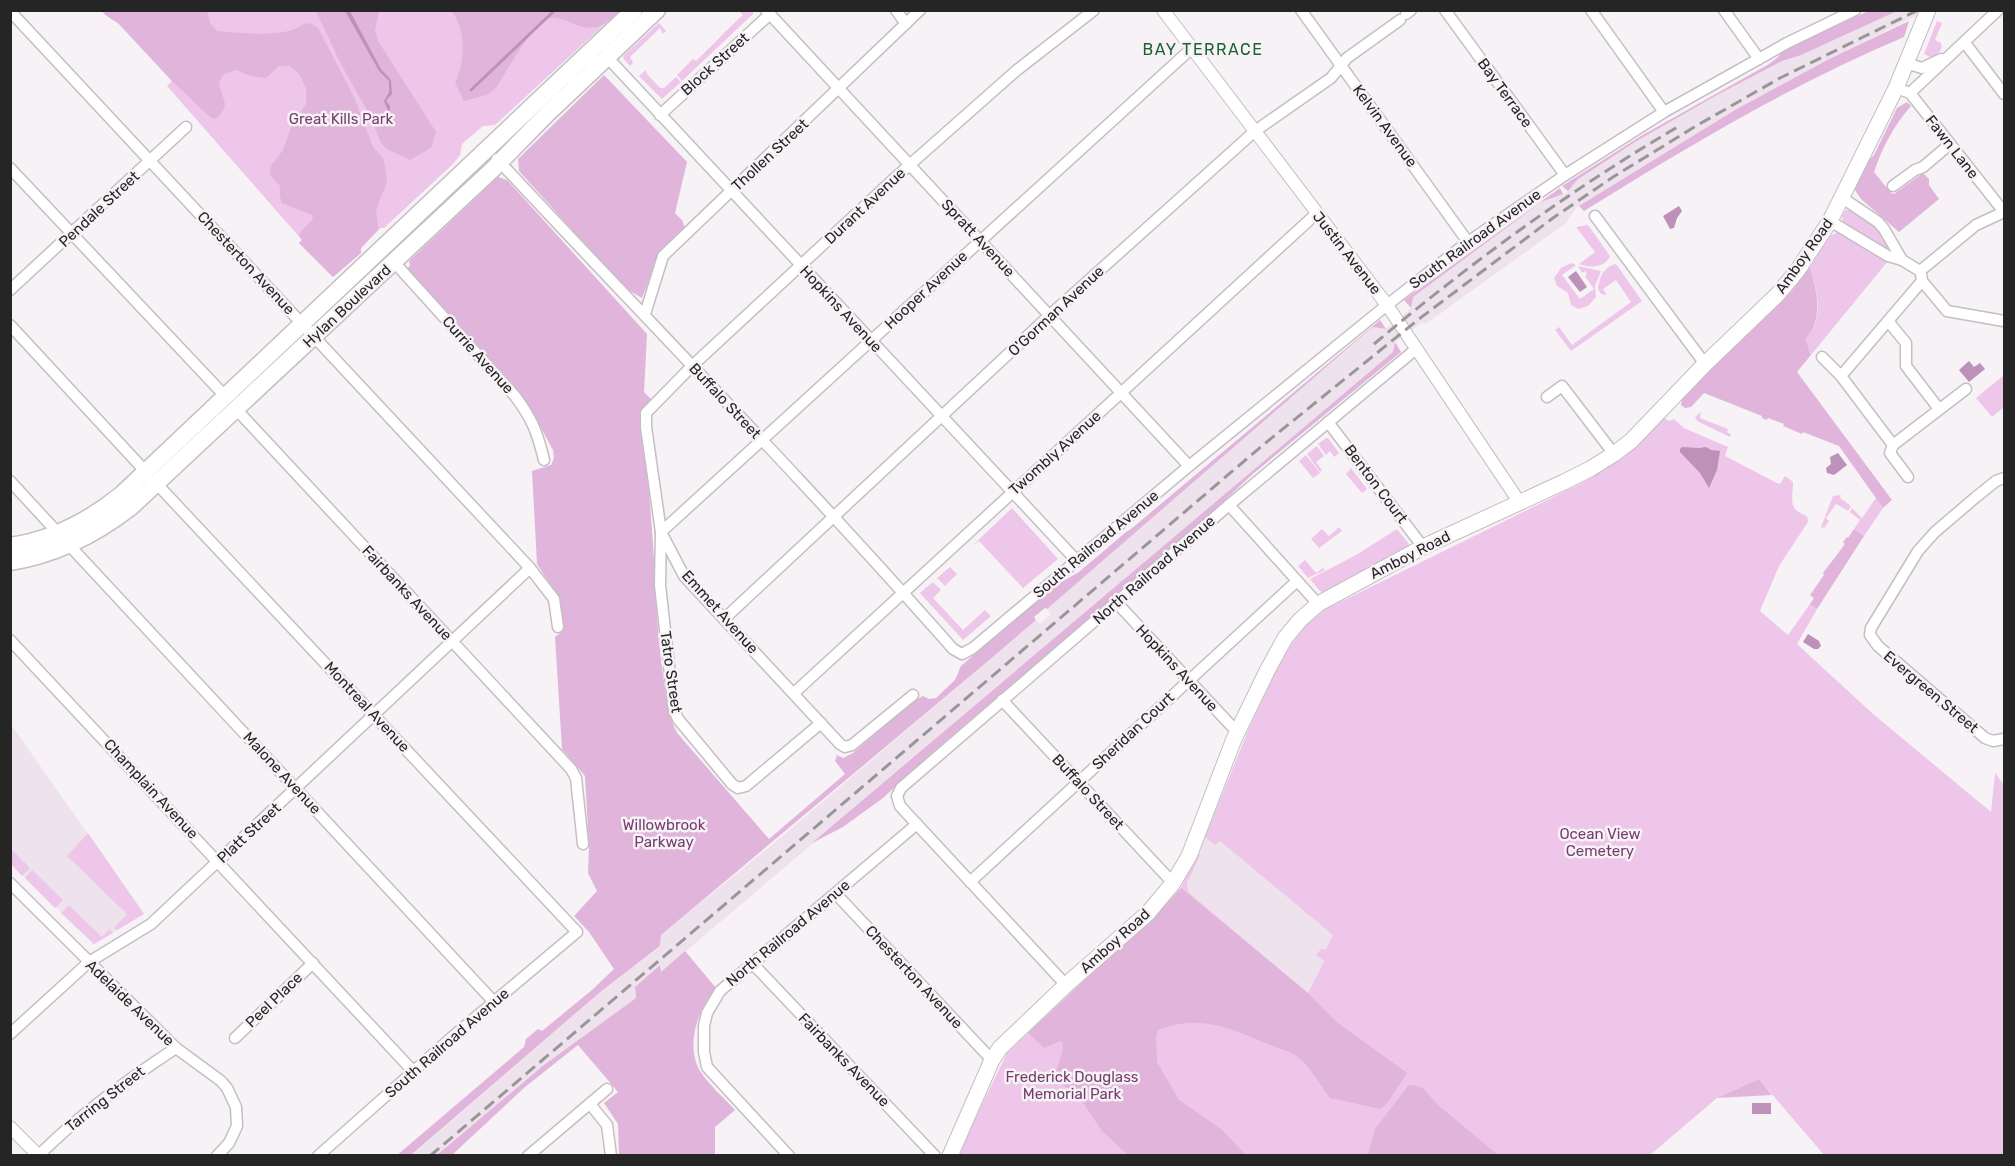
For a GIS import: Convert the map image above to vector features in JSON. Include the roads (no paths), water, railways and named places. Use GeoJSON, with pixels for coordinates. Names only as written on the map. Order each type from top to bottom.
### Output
{"type":"FeatureCollection","features":[{"type":"Feature","properties":{"kind":"main road","name":"Hylan Boulevard"},"geometry":{"type":"LineString","coordinates":[[10,546],[64,539],[98,530],[118,516],[225,396],[634,10]]}},
{"type":"Feature","properties":{"kind":"main road","name":"Hylan Boulevard"},"geometry":{"type":"LineString","coordinates":[[151,477],[236,409],[315,337],[657,10]]}},
{"type":"Feature","properties":{"kind":"main road","name":"Amboy Road"},"geometry":{"type":"LineString","coordinates":[[950,1155],[992,1060],[1009,1038],[1148,913],[1173,884],[1189,855],[1237,732],[1285,638],[1300,620],[1318,604],[1423,547],[1590,469],[1614,454],[1651,422],[1705,364],[1778,296],[1797,271],[1830,221],[1903,90],[1906,63],[1928,10]]}},
{"type":"Feature","properties":{"kind":"main road","name":"Hylan Boulevard"},"geometry":{"type":"LineString","coordinates":[[10,562],[44,554],[64,539]]}},
{"type":"Feature","properties":{"kind":"street"},"geometry":{"type":"LineString","coordinates":[[896,10],[906,24]]}},
{"type":"Feature","properties":{"kind":"street","name":"Thollen Street"},"geometry":{"type":"LineString","coordinates":[[645,314],[663,256],[920,10]]}},
{"type":"Feature","properties":{"kind":"street","name":"Durant Avenue"},"geometry":{"type":"LineString","coordinates":[[646,413],[692,366],[910,165],[1017,70],[1094,10]]}},
{"type":"Feature","properties":{"kind":"street","name":"Justin Avenue"},"geometry":{"type":"LineString","coordinates":[[1163,10],[1387,305],[1520,503]]}},
{"type":"Feature","properties":{"kind":"street","name":"Kelvin Avenue"},"geometry":{"type":"LineString","coordinates":[[1301,10],[1468,242]]}},
{"type":"Feature","properties":{"kind":"street","name":"Bay Terrace"},"geometry":{"type":"LineString","coordinates":[[1445,10],[1564,175]]}},
{"type":"Feature","properties":{"kind":"street"},"geometry":{"type":"LineString","coordinates":[[1591,10],[1664,112]]}},
{"type":"Feature","properties":{"kind":"street"},"geometry":{"type":"LineString","coordinates":[[1724,10],[1759,59]]}},
{"type":"Feature","properties":{"kind":"street","name":"South Railroad Avenue"},"geometry":{"type":"LineString","coordinates":[[962,654],[973,648],[1189,466],[1468,242],[1564,175],[1664,112],[1818,26],[1855,10]]}},
{"type":"Feature","properties":{"kind":"street"},"geometry":{"type":"LineString","coordinates":[[1903,90],[1965,43],[1998,10]]}},
{"type":"Feature","properties":{"kind":"street","name":"Chesterton Avenue"},"geometry":{"type":"LineString","coordinates":[[10,11],[530,568]]}},
{"type":"Feature","properties":{"kind":"street","name":"Spratt Avenue"},"geometry":{"type":"LineString","coordinates":[[768,12],[1189,466]]}},
{"type":"Feature","properties":{"kind":"street","name":"Block Street"},"geometry":{"type":"LineString","coordinates":[[660,114],[768,12]]}},
{"type":"Feature","properties":{"kind":"street","name":"O'Gorman Avenue"},"geometry":{"type":"LineString","coordinates":[[724,619],[1050,315],[1255,131],[1331,78],[1347,58],[1406,15]]}},
{"type":"Feature","properties":{"kind":"street"},"geometry":{"type":"LineString","coordinates":[[1965,43],[2004,94]]}},
{"type":"Feature","properties":{"kind":"street","name":"Hooper Avenue"},"geometry":{"type":"LineString","coordinates":[[661,532],[1192,48]]}},
{"type":"Feature","properties":{"kind":"street"},"geometry":{"type":"LineString","coordinates":[[1906,63],[1922,68],[1950,55]]}},
{"type":"Feature","properties":{"kind":"street","name":"Hopkins Avenue"},"geometry":{"type":"LineString","coordinates":[[607,57],[1076,560]]}},
{"type":"Feature","properties":{"kind":"street","name":"Fawn Lane"},"geometry":{"type":"LineString","coordinates":[[1903,90],[2004,212]]}},
{"type":"Feature","properties":{"kind":"street","name":"Pendale Street"},"geometry":{"type":"LineString","coordinates":[[10,290],[186,127]]}},
{"type":"Feature","properties":{"kind":"street"},"geometry":{"type":"LineString","coordinates":[[1893,186],[1923,167],[1950,144]]}},
{"type":"Feature","properties":{"kind":"street","name":"Buffalo Street"},"geometry":{"type":"LineString","coordinates":[[486,148],[645,314],[953,649],[962,654]]}},
{"type":"Feature","properties":{"kind":"street"},"geometry":{"type":"LineString","coordinates":[[10,168],[225,396]]}},
{"type":"Feature","properties":{"kind":"street"},"geometry":{"type":"LineString","coordinates":[[1842,197],[1878,222],[1902,260],[1921,276],[1944,309],[1949,312],[2004,321]]}},
{"type":"Feature","properties":{"kind":"street"},"geometry":{"type":"LineString","coordinates":[[1840,376],[1888,321],[1921,276],[1976,225],[2004,212]]}},
{"type":"Feature","properties":{"kind":"street","name":"Twombly Avenue"},"geometry":{"type":"LineString","coordinates":[[794,693],[1317,213]]}},
{"type":"Feature","properties":{"kind":"street"},"geometry":{"type":"LineString","coordinates":[[1595,216],[1705,364]]}},
{"type":"Feature","properties":{"kind":"street"},"geometry":{"type":"LineString","coordinates":[[1830,221],[1888,256],[1902,260]]}},
{"type":"Feature","properties":{"kind":"street","name":"Currie Avenue"},"geometry":{"type":"LineString","coordinates":[[394,262],[515,396],[530,417],[544,459]]}},
{"type":"Feature","properties":{"kind":"street"},"geometry":{"type":"LineString","coordinates":[[1888,321],[1906,343],[1906,366],[1939,409]]}},
{"type":"Feature","properties":{"kind":"street","name":"Montreal Avenue"},"geometry":{"type":"LineString","coordinates":[[10,325],[578,932]]}},
{"type":"Feature","properties":{"kind":"street","name":"North Railroad Avenue"},"geometry":{"type":"LineString","coordinates":[[789,1155],[707,1066],[704,1040],[707,1013],[720,991],[917,824],[900,806],[897,795],[901,788],[1229,505],[1416,349]]}},
{"type":"Feature","properties":{"kind":"street"},"geometry":{"type":"LineString","coordinates":[[1822,357],[1840,376],[1893,445]]}},
{"type":"Feature","properties":{"kind":"street"},"geometry":{"type":"LineString","coordinates":[[1547,397],[1562,386],[1614,454]]}},
{"type":"Feature","properties":{"kind":"street"},"geometry":{"type":"LineString","coordinates":[[1908,477],[1890,453],[1893,445],[1966,389]]}},
{"type":"Feature","properties":{"kind":"street","name":"Fairbanks Avenue"},"geometry":{"type":"LineString","coordinates":[[236,409],[571,769],[576,778],[583,844]]}},
{"type":"Feature","properties":{"kind":"street","name":"Emmet Avenue"},"geometry":{"type":"LineString","coordinates":[[646,413],[661,532],[684,576],[821,723],[845,747],[852,745],[913,695]]}},
{"type":"Feature","properties":{"kind":"street","name":"Benton Court"},"geometry":{"type":"LineString","coordinates":[[1328,422],[1423,547]]}},
{"type":"Feature","properties":{"kind":"street","name":"Evergreen Street"},"geometry":{"type":"LineString","coordinates":[[2004,478],[1996,481],[1976,497],[1935,532],[1918,551],[1878,615],[1870,635],[1878,646],[1985,738],[1993,741],[2004,739]]}},
{"type":"Feature","properties":{"kind":"street","name":"Malone Avenue"},"geometry":{"type":"LineString","coordinates":[[10,482],[494,1002]]}},
{"type":"Feature","properties":{"kind":"street"},"geometry":{"type":"LineString","coordinates":[[1229,505],[1318,604]]}},
{"type":"Feature","properties":{"kind":"street","name":"Tatro Street"},"geometry":{"type":"LineString","coordinates":[[661,532],[660,585],[674,710],[678,719],[732,784],[738,788],[746,786],[821,723]]}},
{"type":"Feature","properties":{"kind":"street"},"geometry":{"type":"LineString","coordinates":[[530,568],[554,599],[558,627]]}},
{"type":"Feature","properties":{"kind":"street","name":"Platt Street"},"geometry":{"type":"LineString","coordinates":[[10,1034],[89,962],[151,924],[530,568]]}},
{"type":"Feature","properties":{"kind":"street","name":"Sheridan Court"},"geometry":{"type":"LineString","coordinates":[[970,882],[1297,580]]}},
{"type":"Feature","properties":{"kind":"street","name":"Hopkins Avenue"},"geometry":{"type":"LineString","coordinates":[[1117,603],[1237,732]]}},
{"type":"Feature","properties":{"kind":"street","name":"Champlain Avenue"},"geometry":{"type":"LineString","coordinates":[[10,640],[413,1071]]}},
{"type":"Feature","properties":{"kind":"street","name":"Buffalo Street"},"geometry":{"type":"LineString","coordinates":[[1002,700],[1173,884]]}},
{"type":"Feature","properties":{"kind":"street"},"geometry":{"type":"LineString","coordinates":[[917,824],[1066,985]]}},
{"type":"Feature","properties":{"kind":"street","name":"Adelaide Avenue"},"geometry":{"type":"LineString","coordinates":[[11,884],[176,1048],[227,1088],[236,1107],[237,1126],[229,1143],[217,1155]]}},
{"type":"Feature","properties":{"kind":"street","name":"Chesterton Avenue"},"geometry":{"type":"LineString","coordinates":[[836,894],[992,1060]]}},
{"type":"Feature","properties":{"kind":"street","name":"South Railroad Avenue"},"geometry":{"type":"LineString","coordinates":[[318,1155],[413,1071],[578,932]]}},
{"type":"Feature","properties":{"kind":"street","name":"Peel Place"},"geometry":{"type":"LineString","coordinates":[[235,1038],[313,963]]}},
{"type":"Feature","properties":{"kind":"street","name":"Fairbanks Avenue"},"geometry":{"type":"LineString","coordinates":[[753,964],[935,1155]]}},
{"type":"Feature","properties":{"kind":"street","name":"Tarring Street"},"geometry":{"type":"LineString","coordinates":[[39,1155],[65,1129],[97,1103],[176,1048]]}},
{"type":"Feature","properties":{"kind":"street"},"geometry":{"type":"LineString","coordinates":[[528,1155],[607,1089]]}},
{"type":"Feature","properties":{"kind":"street"},"geometry":{"type":"LineString","coordinates":[[590,1104],[607,1125],[611,1155]]}},
{"type":"Feature","properties":{"kind":"street"},"geometry":{"type":"LineString","coordinates":[[10,1127],[39,1155]]}},
{"type":"Feature","properties":{"kind":"waterway"},"geometry":{"type":"LineString","coordinates":[[471,90],[555,10]]}},
{"type":"Feature","properties":{"kind":"railway"},"geometry":{"type":"LineString","coordinates":[[430,1156],[1263,445],[1419,319],[1553,218],[1613,177],[1780,78],[1918,10]]}},
{"type":"Feature","properties":{"kind":"railway"},"geometry":{"type":"LineString","coordinates":[[1374,344],[1447,284],[1523,228],[1601,174],[1681,125]]}},
{"type":"Feature","properties":{"kind":"district","name":"BAY TERRACE"},"geometry":{"type":"Point","coordinates":[1203,49]}},
{"type":"Feature","properties":{"kind":"park label","name":"Great Kills Park"},"geometry":{"type":"Point","coordinates":[341,119]}},
{"type":"Feature","properties":{"kind":"park label","name":"Willowbrook Parkway"},"geometry":{"type":"Point","coordinates":[664,834]}},
{"type":"Feature","properties":{"kind":"park label","name":"Ocean View Cemetery"},"geometry":{"type":"Point","coordinates":[1600,842]}},
{"type":"Feature","properties":{"kind":"park label","name":"Frederick Douglass Memorial Park"},"geometry":{"type":"Point","coordinates":[1072,1086]}}]}
